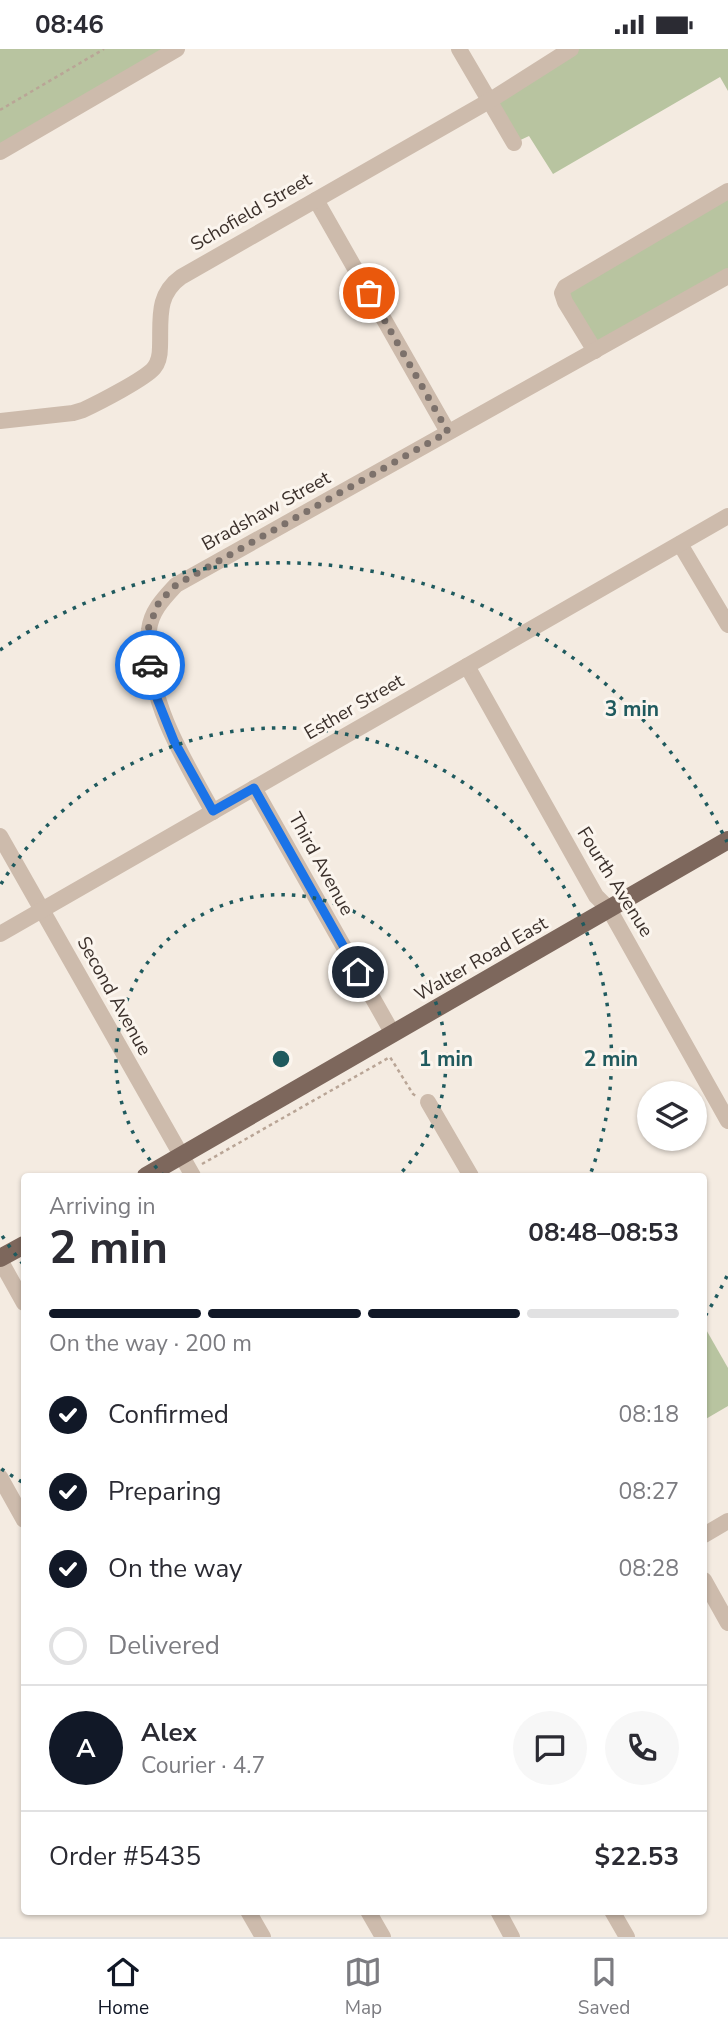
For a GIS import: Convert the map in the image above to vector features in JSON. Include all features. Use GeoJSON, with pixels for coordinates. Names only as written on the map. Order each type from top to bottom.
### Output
{"type":"FeatureCollection","features":[{"type":"Feature","properties":{"kind":"main road","name":"Walter Road East"},"geometry":{"type":"LineString","coordinates":[[162,1173],[188,1168],[393,1034],[728,840]]}},
{"type":"Feature","properties":{"kind":"main road"},"geometry":{"type":"LineString","coordinates":[[0,1259],[21,1247]]}},
{"type":"Feature","properties":{"kind":"street"},"geometry":{"type":"LineString","coordinates":[[0,152],[177,49]]}},
{"type":"Feature","properties":{"kind":"street"},"geometry":{"type":"LineString","coordinates":[[459,49],[514,143]]}},
{"type":"Feature","properties":{"kind":"street","name":"Schofield Street"},"geometry":{"type":"LineString","coordinates":[[0,421],[73,414],[145,375],[155,367],[159,358],[162,305],[171,284],[489,100],[571,49]]}},
{"type":"Feature","properties":{"kind":"street"},"geometry":{"type":"LineString","coordinates":[[595,351],[565,303],[562,293],[565,287],[728,191]]}},
{"type":"Feature","properties":{"kind":"street"},"geometry":{"type":"LineString","coordinates":[[316,199],[448,432]]}},
{"type":"Feature","properties":{"kind":"street","name":"Bradshaw Street"},"geometry":{"type":"LineString","coordinates":[[213,811],[174,741],[156,696],[148,629],[159,602],[176,585],[728,276]]}},
{"type":"Feature","properties":{"kind":"street","name":"Esther Street"},"geometry":{"type":"LineString","coordinates":[[0,933],[728,516]]}},
{"type":"Feature","properties":{"kind":"street"},"geometry":{"type":"LineString","coordinates":[[680,544],[728,625]]}},
{"type":"Feature","properties":{"kind":"street","name":"Fourth Avenue"},"geometry":{"type":"LineString","coordinates":[[467,666],[596,896],[609,909],[728,1121]]}},
{"type":"Feature","properties":{"kind":"street","name":"Third Avenue"},"geometry":{"type":"LineString","coordinates":[[254,788],[393,1034]]}},
{"type":"Feature","properties":{"kind":"street","name":"Second Avenue"},"geometry":{"type":"LineString","coordinates":[[0,836],[188,1168]]}},
{"type":"Feature","properties":{"kind":"street"},"geometry":{"type":"LineString","coordinates":[[428,1102],[469,1173]]}},
{"type":"Feature","properties":{"kind":"street"},"geometry":{"type":"LineString","coordinates":[[0,1259],[21,1298]]}},
{"type":"Feature","properties":{"kind":"street"},"geometry":{"type":"LineString","coordinates":[[0,1477],[21,1515]]}},
{"type":"Feature","properties":{"kind":"street"},"geometry":{"type":"LineString","coordinates":[[707,1533],[728,1521]]}},
{"type":"Feature","properties":{"kind":"street"},"geometry":{"type":"LineString","coordinates":[[707,1585],[728,1623]]}},
{"type":"Feature","properties":{"kind":"street"},"geometry":{"type":"LineString","coordinates":[[250,1915],[263,1937]]}},
{"type":"Feature","properties":{"kind":"street"},"geometry":{"type":"LineString","coordinates":[[371,1915],[383,1937]]}},
{"type":"Feature","properties":{"kind":"street"},"geometry":{"type":"LineString","coordinates":[[500,1915],[512,1937]]}},
{"type":"Feature","properties":{"kind":"street"},"geometry":{"type":"LineString","coordinates":[[614,1915],[627,1937]]}},
{"type":"Feature","properties":{"kind":"path"},"geometry":{"type":"LineString","coordinates":[[0,110],[104,49]]}},
{"type":"Feature","properties":{"kind":"path"},"geometry":{"type":"LineString","coordinates":[[188,1168],[390,1057],[413,1094],[428,1102]]}},
{"type":"Feature","properties":{"kind":"green space"},"geometry":{"type":"Polygon","coordinates":[[[0,49],[177,49],[0,152],[0,49]]]}},
{"type":"Feature","properties":{"kind":"green space"},"geometry":{"type":"Polygon","coordinates":[[[571,49],[728,49],[728,91],[720,77],[553,174],[529,136],[514,143],[489,101],[571,49]]]}},
{"type":"Feature","properties":{"kind":"green space"},"geometry":{"type":"Polygon","coordinates":[[[728,191],[728,276],[595,351],[565,287],[728,191]]]}},
{"type":"Feature","properties":{"kind":"green space"},"geometry":{"type":"Polygon","coordinates":[[[707,1331],[728,1368],[728,1406],[707,1418],[707,1331]]]}},
{"type":"Feature","properties":{"kind":"way so far"},"geometry":{"type":"LineString","coordinates":[[150,665],[148,629],[159,602],[176,585],[448,432],[369,293]]}},
{"type":"Feature","properties":{"kind":"route"},"geometry":{"type":"LineString","coordinates":[[150,665],[156,696],[174,741],[213,811],[254,788],[358,972]]}}]}
